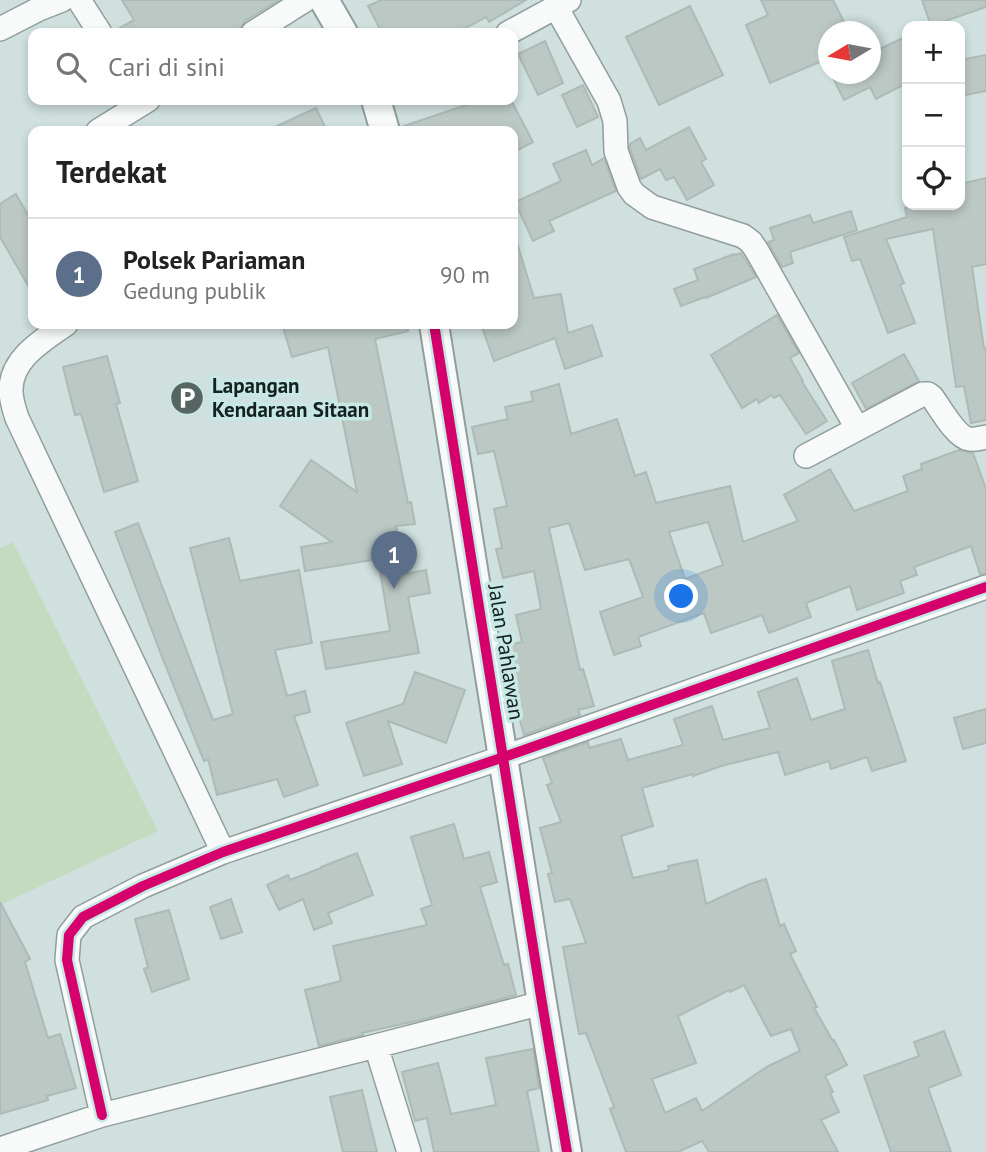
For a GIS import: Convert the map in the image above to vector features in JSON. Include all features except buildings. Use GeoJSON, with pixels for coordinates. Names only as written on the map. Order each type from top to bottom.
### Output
{"type":"FeatureCollection","features":[{"type":"Feature","properties":{"kind":"street"},"geometry":{"type":"LineString","coordinates":[[0,29],[62,0]]}},
{"type":"Feature","properties":{"kind":"street"},"geometry":{"type":"LineString","coordinates":[[79,0],[97,28]]}},
{"type":"Feature","properties":{"kind":"street"},"geometry":{"type":"LineString","coordinates":[[261,28],[305,0]]}},
{"type":"Feature","properties":{"kind":"street"},"geometry":{"type":"LineString","coordinates":[[324,0],[340,28]]}},
{"type":"Feature","properties":{"kind":"street"},"geometry":{"type":"LineString","coordinates":[[517,28],[563,4],[609,101],[615,121],[616,151],[629,187],[652,207],[743,236],[751,242],[857,428]]}},
{"type":"Feature","properties":{"kind":"street"},"geometry":{"type":"LineString","coordinates":[[106,126],[137,105]]}},
{"type":"Feature","properties":{"kind":"street"},"geometry":{"type":"LineString","coordinates":[[381,105],[384,126]]}},
{"type":"Feature","properties":{"kind":"street"},"geometry":{"type":"LineString","coordinates":[[59,329],[33,347],[22,360],[12,379],[12,403],[223,852]]}},
{"type":"Feature","properties":{"kind":"street","name":"Jalan Pahlawan"},"geometry":{"type":"LineString","coordinates":[[435,329],[567,1152]]}},
{"type":"Feature","properties":{"kind":"street"},"geometry":{"type":"LineString","coordinates":[[806,456],[923,394],[932,397],[960,435],[975,440],[986,437]]}},
{"type":"Feature","properties":{"kind":"street"},"geometry":{"type":"LineString","coordinates":[[102,1115],[67,960],[69,934],[83,917],[143,886],[223,852],[504,757],[986,587]]}},
{"type":"Feature","properties":{"kind":"street"},"geometry":{"type":"LineString","coordinates":[[0,1149],[102,1115],[542,1003]]}},
{"type":"Feature","properties":{"kind":"street"},"geometry":{"type":"LineString","coordinates":[[376,1046],[409,1152]]}},
{"type":"Feature","properties":{"kind":"green space"},"geometry":{"type":"Polygon","coordinates":[[[13,542],[158,831],[0,905],[0,548],[13,542]]]}},
{"type":"Feature","properties":{"kind":"cycle path"},"geometry":{"type":"LineString","coordinates":[[435,329],[567,1152]]}},
{"type":"Feature","properties":{"kind":"cycle path"},"geometry":{"type":"LineString","coordinates":[[102,1115],[67,960],[69,935],[83,917],[143,886],[223,852],[504,757],[986,587]]}},
{"type":"Feature","properties":{"kind":"place","name":"Lapangan Kendaraan Sitaan"},"geometry":{"type":"Point","coordinates":[187,398]}},
{"type":"Feature","properties":{"kind":"place","name":"Polsek Pariaman"},"geometry":{"type":"Point","coordinates":[394,589]}}]}
